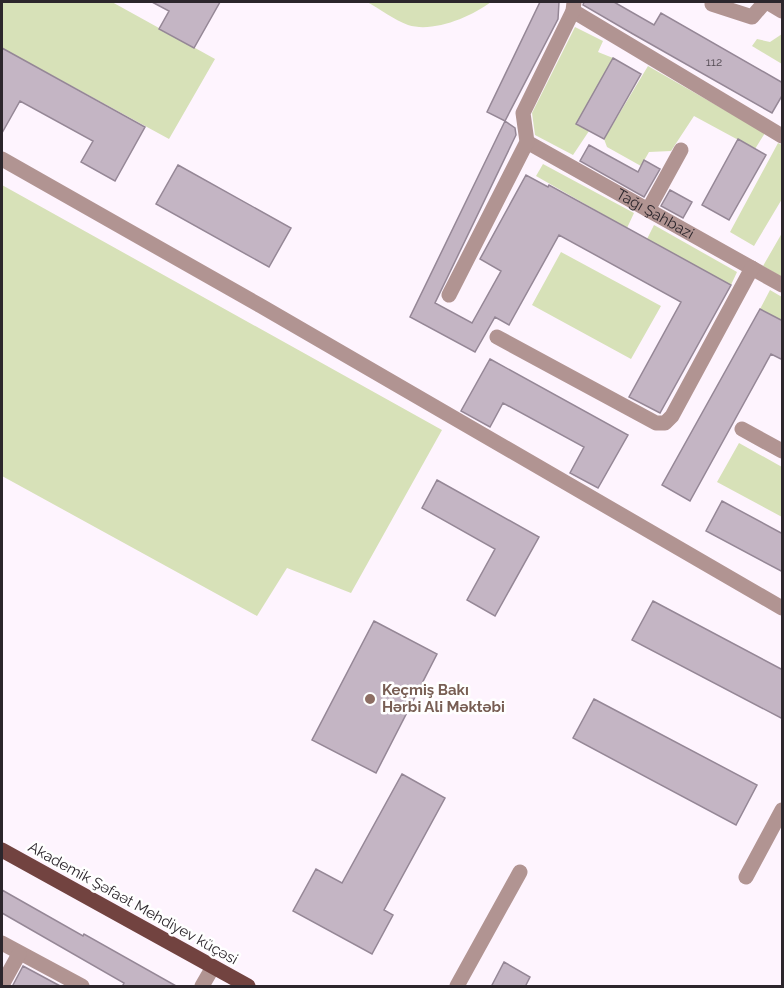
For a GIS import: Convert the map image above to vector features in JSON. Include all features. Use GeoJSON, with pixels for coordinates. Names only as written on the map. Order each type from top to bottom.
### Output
{"type":"FeatureCollection","features":[{"type":"Feature","properties":{"kind":"main road","name":"Akademik Şəfaət Mehdiyev küçəsi"},"geometry":{"type":"LineString","coordinates":[[2,850],[248,987]]}},
{"type":"Feature","properties":{"kind":"street"},"geometry":{"type":"LineString","coordinates":[[712,4],[752,17],[766,2],[783,11]]}},
{"type":"Feature","properties":{"kind":"street"},"geometry":{"type":"LineString","coordinates":[[449,295],[527,142],[523,113],[574,6],[783,136]]}},
{"type":"Feature","properties":{"kind":"street","name":"Tağı Şahbazi"},"geometry":{"type":"LineString","coordinates":[[527,142],[783,285]]}},
{"type":"Feature","properties":{"kind":"street"},"geometry":{"type":"LineString","coordinates":[[648,210],[681,150]]}},
{"type":"Feature","properties":{"kind":"street"},"geometry":{"type":"LineString","coordinates":[[2,159],[251,300],[783,608]]}},
{"type":"Feature","properties":{"kind":"street"},"geometry":{"type":"LineString","coordinates":[[497,337],[656,423],[664,423],[672,416],[752,267]]}},
{"type":"Feature","properties":{"kind":"street"},"geometry":{"type":"LineString","coordinates":[[742,429],[783,451]]}},
{"type":"Feature","properties":{"kind":"street"},"geometry":{"type":"LineString","coordinates":[[746,877],[783,810]]}},
{"type":"Feature","properties":{"kind":"street"},"geometry":{"type":"LineString","coordinates":[[458,987],[520,872]]}},
{"type":"Feature","properties":{"kind":"street"},"geometry":{"type":"LineString","coordinates":[[2,943],[82,987]]}},
{"type":"Feature","properties":{"kind":"street"},"geometry":{"type":"LineString","coordinates":[[2,985],[19,954]]}},
{"type":"Feature","properties":{"kind":"street"},"geometry":{"type":"LineString","coordinates":[[202,987],[213,967]]}},
{"type":"Feature","properties":{"kind":"green space"},"geometry":{"type":"Polygon","coordinates":[[[2,2],[112,2],[215,59],[169,139],[2,48],[2,2]]]}},
{"type":"Feature","properties":{"kind":"green space"},"geometry":{"type":"Polygon","coordinates":[[[367,2],[491,2],[463,18],[440,25],[418,27],[403,23],[367,2]]]}},
{"type":"Feature","properties":{"kind":"green space"},"geometry":{"type":"Polygon","coordinates":[[[575,27],[603,41],[598,52],[613,58],[589,131],[573,155],[535,135],[532,113],[575,27]]]}},
{"type":"Feature","properties":{"kind":"green space"},"geometry":{"type":"Polygon","coordinates":[[[782,34],[782,64],[752,46],[757,39],[770,42],[782,34]]]}},
{"type":"Feature","properties":{"kind":"green space"},"geometry":{"type":"Polygon","coordinates":[[[648,66],[765,133],[755,149],[694,116],[671,151],[649,152],[641,166],[607,147],[604,139],[648,66]]]}},
{"type":"Feature","properties":{"kind":"green space"},"geometry":{"type":"Polygon","coordinates":[[[778,143],[782,145],[782,199],[754,246],[730,232],[778,143]]]}},
{"type":"Feature","properties":{"kind":"green space"},"geometry":{"type":"Polygon","coordinates":[[[543,164],[634,213],[627,228],[536,176],[543,164]]]}},
{"type":"Feature","properties":{"kind":"green space"},"geometry":{"type":"Polygon","coordinates":[[[2,185],[442,430],[351,593],[287,568],[257,616],[2,476],[2,185]]]}},
{"type":"Feature","properties":{"kind":"green space"},"geometry":{"type":"Polygon","coordinates":[[[654,225],[737,272],[731,285],[647,239],[654,225]]]}},
{"type":"Feature","properties":{"kind":"green space"},"geometry":{"type":"Polygon","coordinates":[[[782,233],[782,277],[763,266],[782,233]]]}},
{"type":"Feature","properties":{"kind":"green space"},"geometry":{"type":"Polygon","coordinates":[[[561,252],[661,306],[631,359],[532,305],[561,252]]]}},
{"type":"Feature","properties":{"kind":"green space"},"geometry":{"type":"Polygon","coordinates":[[[770,290],[782,297],[782,321],[760,309],[770,290]]]}},
{"type":"Feature","properties":{"kind":"green space"},"geometry":{"type":"Polygon","coordinates":[[[739,443],[782,467],[782,517],[717,482],[739,443]]]}},
{"type":"Feature","properties":{"kind":"building"},"geometry":{"type":"Polygon","coordinates":[[[152,2],[220,2],[194,48],[159,29],[169,11],[152,2]]]}},
{"type":"Feature","properties":{"kind":"building"},"geometry":{"type":"Polygon","coordinates":[[[540,2],[559,2],[558,19],[505,121],[487,112],[540,2]]]}},
{"type":"Feature","properties":{"kind":"building"},"geometry":{"type":"Polygon","coordinates":[[[584,2],[614,2],[654,25],[661,13],[783,83],[783,94],[772,113],[583,5],[584,2]]]}},
{"type":"Feature","properties":{"kind":"building"},"geometry":{"type":"Polygon","coordinates":[[[2,48],[145,127],[115,181],[81,162],[93,141],[20,101],[2,133],[2,48]]]}},
{"type":"Feature","properties":{"kind":"building"},"geometry":{"type":"Polygon","coordinates":[[[613,58],[641,74],[604,139],[576,124],[613,58]]]}},
{"type":"Feature","properties":{"kind":"building"},"geometry":{"type":"Polygon","coordinates":[[[505,121],[515,128],[516,135],[435,303],[472,323],[501,271],[480,259],[526,175],[548,187],[549,185],[731,285],[660,413],[629,397],[681,302],[559,235],[509,325],[495,317],[475,352],[410,317],[505,121]]]}},
{"type":"Feature","properties":{"kind":"building"},"geometry":{"type":"Polygon","coordinates":[[[738,139],[766,155],[729,220],[702,205],[738,139]]]}},
{"type":"Feature","properties":{"kind":"building"},"geometry":{"type":"Polygon","coordinates":[[[589,145],[638,172],[644,160],[660,169],[644,197],[580,161],[589,145]]]}},
{"type":"Feature","properties":{"kind":"building"},"geometry":{"type":"Polygon","coordinates":[[[178,165],[291,228],[269,267],[156,204],[178,165]]]}},
{"type":"Feature","properties":{"kind":"building"},"geometry":{"type":"Polygon","coordinates":[[[670,190],[692,202],[683,218],[661,206],[670,190]]]}},
{"type":"Feature","properties":{"kind":"building"},"geometry":{"type":"Polygon","coordinates":[[[760,309],[783,321],[783,360],[771,354],[690,501],[662,485],[760,309]]]}},
{"type":"Feature","properties":{"kind":"building"},"geometry":{"type":"Polygon","coordinates":[[[490,359],[628,435],[598,488],[570,473],[584,447],[503,403],[490,427],[461,411],[490,359]]]}},
{"type":"Feature","properties":{"kind":"building"},"geometry":{"type":"Polygon","coordinates":[[[437,480],[539,537],[495,616],[467,600],[495,549],[422,508],[437,480]]]}},
{"type":"Feature","properties":{"kind":"building"},"geometry":{"type":"Polygon","coordinates":[[[722,501],[783,534],[783,572],[706,531],[722,501]]]}},
{"type":"Feature","properties":{"kind":"building"},"geometry":{"type":"Polygon","coordinates":[[[653,601],[783,670],[783,719],[632,640],[653,601]]]}},
{"type":"Feature","properties":{"kind":"building"},"geometry":{"type":"Polygon","coordinates":[[[374,621],[437,654],[376,773],[312,740],[374,621]]]}},
{"type":"Feature","properties":{"kind":"building"},"geometry":{"type":"Polygon","coordinates":[[[594,699],[757,785],[736,825],[573,738],[594,699]]]}},
{"type":"Feature","properties":{"kind":"building"},"geometry":{"type":"Polygon","coordinates":[[[402,774],[445,798],[384,910],[393,915],[372,954],[293,911],[316,869],[342,883],[402,774]]]}},
{"type":"Feature","properties":{"kind":"building"},"geometry":{"type":"Polygon","coordinates":[[[2,890],[178,987],[122,987],[124,983],[2,913],[2,890]]]}},
{"type":"Feature","properties":{"kind":"building"},"geometry":{"type":"Polygon","coordinates":[[[504,962],[530,977],[525,987],[491,987],[504,962]]]}},
{"type":"Feature","properties":{"kind":"building"},"geometry":{"type":"Polygon","coordinates":[[[23,966],[62,987],[12,987],[23,966]]]}},
{"type":"Feature","properties":{"kind":"place","name":"Keçmiş Bakı Hərbi Ali Məktəbi"},"geometry":{"type":"Point","coordinates":[370,699]}}]}
